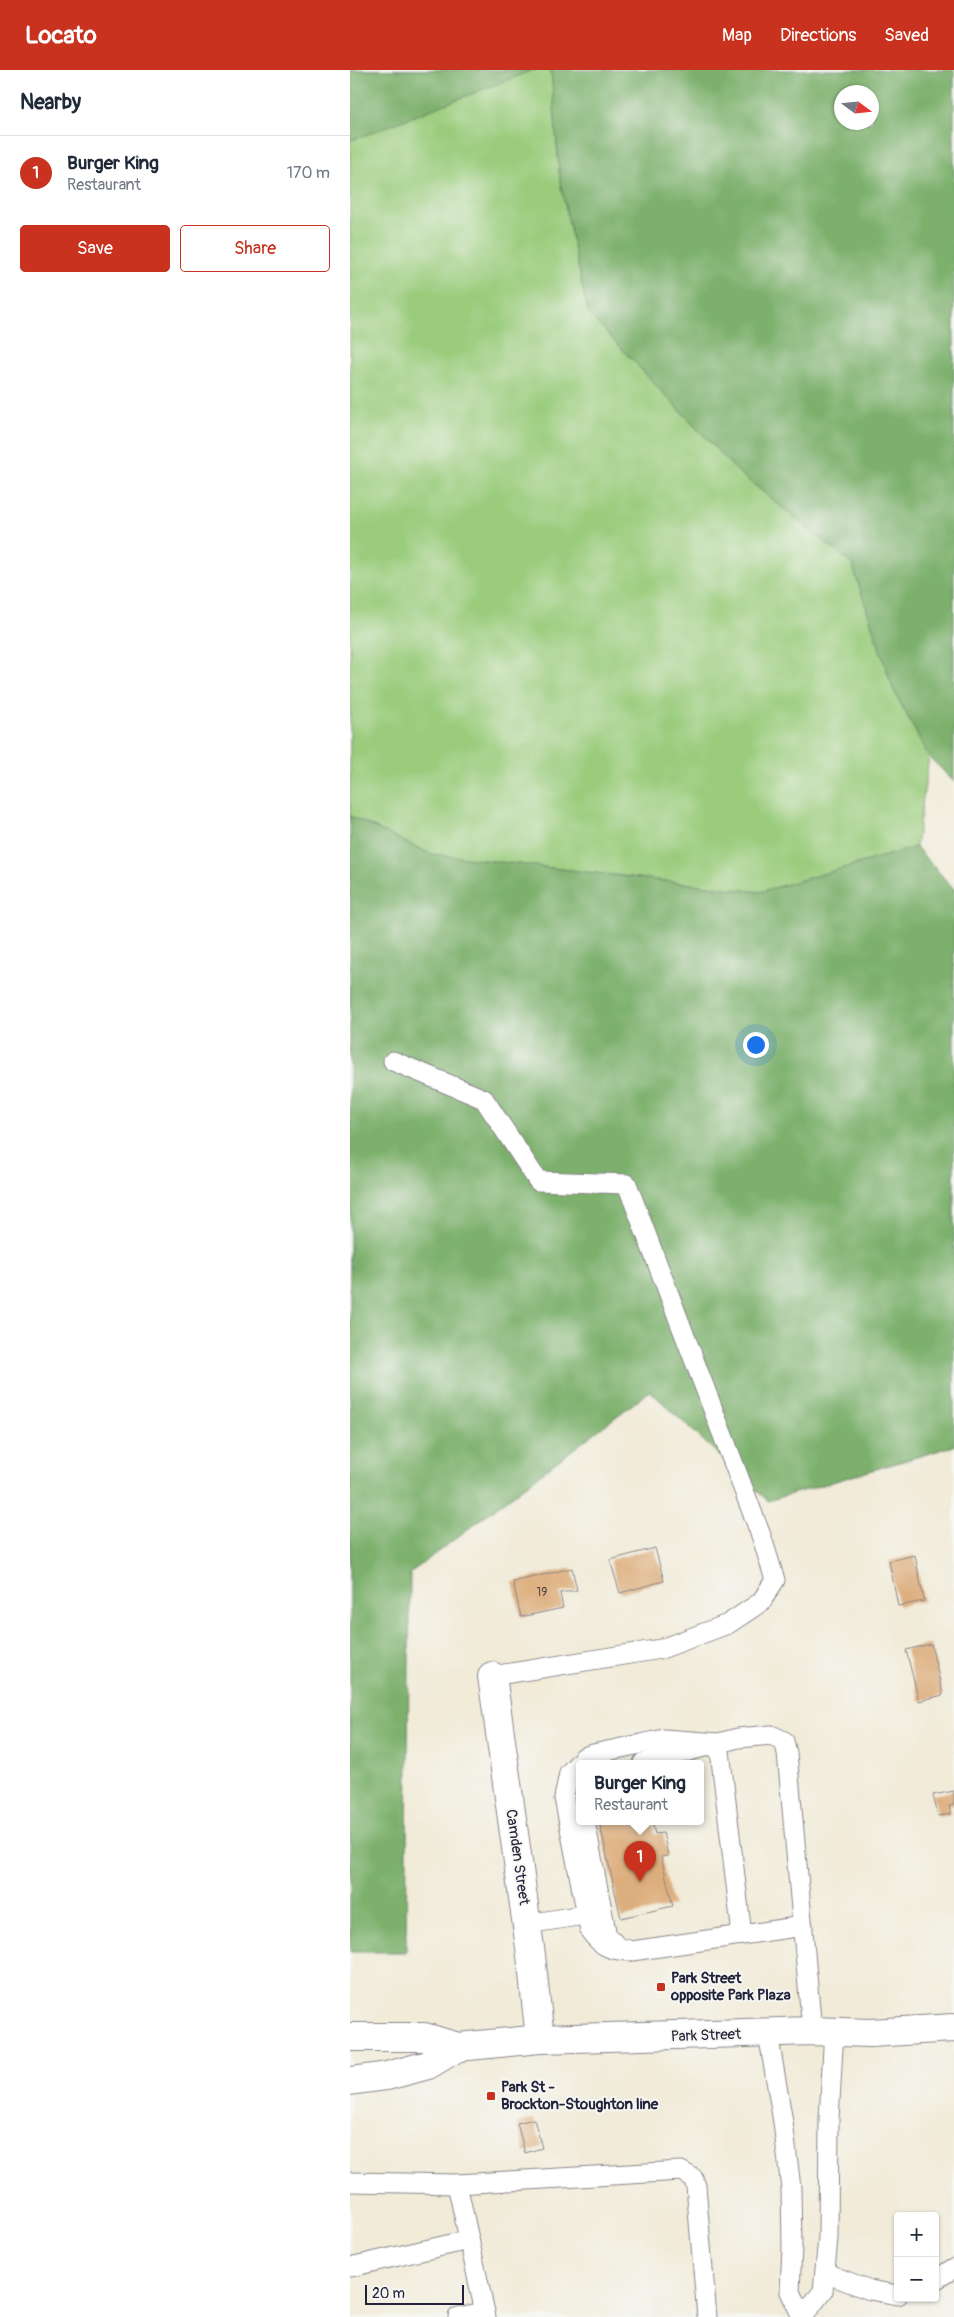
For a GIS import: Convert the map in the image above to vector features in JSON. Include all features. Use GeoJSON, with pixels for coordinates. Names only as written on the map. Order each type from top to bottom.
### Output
{"type":"FeatureCollection","features":[{"type":"Feature","properties":{"kind":"main road","name":"Camden Street"},"geometry":{"type":"LineString","coordinates":[[492,1676],[527,1924],[540,2039]]}},
{"type":"Feature","properties":{"kind":"main road","name":"Park Street"},"geometry":{"type":"LineString","coordinates":[[350,2037],[424,2037],[458,2047],[540,2039],[823,2031],[870,2033],[954,2028]]}},
{"type":"Feature","properties":{"kind":"main road","name":"Park Street"},"geometry":{"type":"LineString","coordinates":[[350,2081],[387,2076],[428,2065],[458,2047]]}},
{"type":"Feature","properties":{"kind":"lane"},"geometry":{"type":"LineString","coordinates":[[393,1061],[484,1099],[538,1181],[627,1184],[762,1538],[775,1580],[761,1602],[728,1624],[661,1649],[492,1676]]}},
{"type":"Feature","properties":{"kind":"lane"},"geometry":{"type":"LineString","coordinates":[[654,1760],[738,1738],[771,1735],[784,1741],[788,1753],[803,1926],[823,2031],[830,2112],[829,2211],[823,2291],[802,2317],[790,2292],[792,2246],[791,2188],[783,2122],[768,2033]]}},
{"type":"Feature","properties":{"kind":"lane"},"geometry":{"type":"LineString","coordinates":[[581,1760],[584,1757],[602,1752],[664,1739],[718,1743]]}},
{"type":"Feature","properties":{"kind":"lane"},"geometry":{"type":"LineString","coordinates":[[718,1743],[742,1935]]}},
{"type":"Feature","properties":{"kind":"lane"},"geometry":{"type":"LineString","coordinates":[[576,1766],[569,1773],[564,1798],[594,1913],[608,1936],[618,1947],[632,1951],[803,1926]]}},
{"type":"Feature","properties":{"kind":"lane"},"geometry":{"type":"LineString","coordinates":[[585,1825],[594,1913]]}},
{"type":"Feature","properties":{"kind":"lane"},"geometry":{"type":"LineString","coordinates":[[527,1924],[594,1913]]}},
{"type":"Feature","properties":{"kind":"lane"},"geometry":{"type":"LineString","coordinates":[[350,2182],[456,2184],[674,2171],[688,2173],[693,2178],[696,2186],[707,2317]]}},
{"type":"Feature","properties":{"kind":"lane"},"geometry":{"type":"LineString","coordinates":[[456,2184],[486,2314],[458,2317]]}},
{"type":"Feature","properties":{"kind":"lane"},"geometry":{"type":"LineString","coordinates":[[350,2267],[469,2240]]}},
{"type":"Feature","properties":{"kind":"lane"},"geometry":{"type":"LineString","coordinates":[[939,2277],[954,2268]]}},
{"type":"Feature","properties":{"kind":"lane"},"geometry":{"type":"LineString","coordinates":[[825,2273],[870,2290],[894,2294]]}},
{"type":"Feature","properties":{"kind":"green space"},"geometry":{"type":"Polygon","coordinates":[[[350,70],[551,70],[560,181],[588,313],[737,471],[852,564],[893,689],[929,757],[916,847],[760,892],[431,854],[350,816],[350,70]]]}},
{"type":"Feature","properties":{"kind":"green space"},"geometry":{"type":"Polygon","coordinates":[[[350,70],[533,70],[350,141],[350,70]]]}},
{"type":"Feature","properties":{"kind":"green space"},"geometry":{"type":"Polygon","coordinates":[[[551,70],[954,70],[954,782],[929,757],[893,689],[852,564],[737,471],[588,313],[560,181],[551,70]]]}},
{"type":"Feature","properties":{"kind":"green space"},"geometry":{"type":"Polygon","coordinates":[[[350,816],[431,854],[760,892],[916,847],[954,889],[954,1446],[768,1501],[650,1391],[410,1573],[406,1952],[350,1952],[350,816]]]}},
{"type":"Feature","properties":{"kind":"building"},"geometry":{"type":"Polygon","coordinates":[[[655,1548],[664,1581],[620,1593],[610,1560],[655,1548]]]}},
{"type":"Feature","properties":{"kind":"building"},"geometry":{"type":"Polygon","coordinates":[[[915,1555],[924,1601],[898,1606],[889,1561],[915,1555]]]}},
{"type":"Feature","properties":{"kind":"building"},"geometry":{"type":"Polygon","coordinates":[[[572,1568],[577,1590],[560,1593],[563,1608],[521,1617],[513,1582],[572,1568]]]}},
{"type":"Feature","properties":{"kind":"building"},"geometry":{"type":"Polygon","coordinates":[[[931,1644],[943,1695],[919,1701],[906,1650],[931,1644]]]}},
{"type":"Feature","properties":{"kind":"building"},"geometry":{"type":"Polygon","coordinates":[[[954,1791],[954,1805],[949,1806],[951,1814],[938,1816],[933,1795],[954,1791]]]}},
{"type":"Feature","properties":{"kind":"building"},"geometry":{"type":"Polygon","coordinates":[[[600,1825],[653,1825],[655,1834],[663,1833],[668,1856],[661,1857],[673,1906],[621,1918],[600,1825]]]}},
{"type":"Feature","properties":{"kind":"building"},"geometry":{"type":"Polygon","coordinates":[[[534,2119],[542,2148],[525,2153],[517,2123],[534,2119]]]}},
{"type":"Feature","properties":{"kind":"place","name":"Burger King"},"geometry":{"type":"Point","coordinates":[640,1882]}},
{"type":"Feature","properties":{"kind":"place","name":"Park Street opposite Park Plaza"},"geometry":{"type":"Point","coordinates":[661,1987]}},
{"type":"Feature","properties":{"kind":"place","name":"Park St - Brockton-Stoughton line"},"geometry":{"type":"Point","coordinates":[491,2096]}}]}
